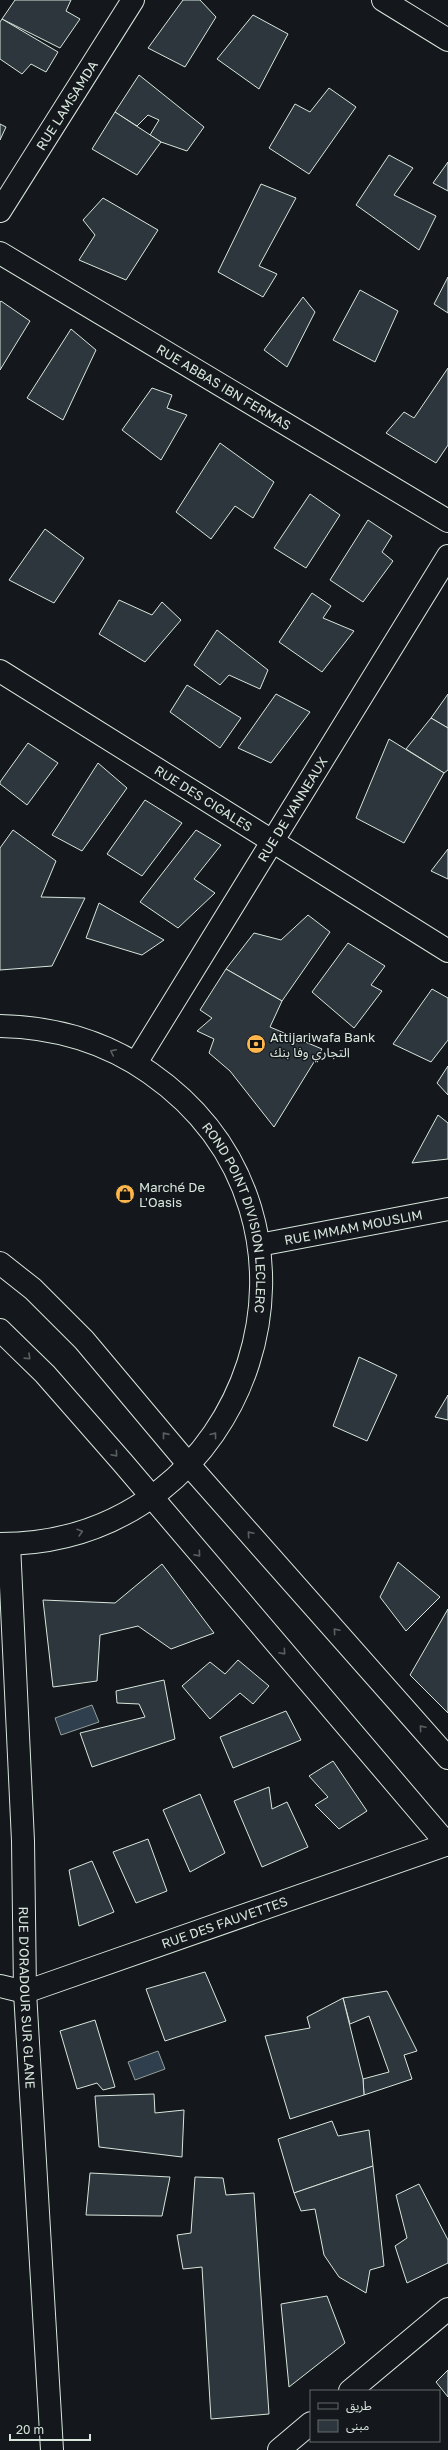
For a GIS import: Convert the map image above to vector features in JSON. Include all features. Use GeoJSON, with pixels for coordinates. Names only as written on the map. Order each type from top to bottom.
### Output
{"type":"FeatureCollection","features":[{"type":"Feature","properties":{"kind":"street","name":"RUE LAMSAMDA"},"geometry":{"type":"LineString","coordinates":[[0,211],[133,0]]}},
{"type":"Feature","properties":{"kind":"street"},"geometry":{"type":"LineString","coordinates":[[383,0],[448,40]]}},
{"type":"Feature","properties":{"kind":"street","name":"RUE ABBAS IBN FERMAS"},"geometry":{"type":"LineString","coordinates":[[0,253],[448,521]]}},
{"type":"Feature","properties":{"kind":"street","name":"RUE DE VANNEAUX"},"geometry":{"type":"LineString","coordinates":[[136,1063],[448,556]]}},
{"type":"Feature","properties":{"kind":"street","name":"RUE DES CIGALES"},"geometry":{"type":"LineString","coordinates":[[0,671],[448,951]]}},
{"type":"Feature","properties":{"kind":"street","name":"ROND POINT DIVISION LECLERC"},"geometry":{"type":"LineString","coordinates":[[0,1026],[23,1026],[58,1032],[92,1042],[136,1063],[166,1084],[191,1107],[212,1133],[230,1161],[244,1192],[259,1245],[261,1267],[261,1310],[253,1353],[238,1394],[217,1431],[189,1465],[151,1498],[116,1518],[82,1532],[46,1541],[4,1544]]}},
{"type":"Feature","properties":{"kind":"street","name":"RUE IMMAM MOUSLIM"},"geometry":{"type":"LineString","coordinates":[[259,1245],[448,1209]]}},
{"type":"Feature","properties":{"kind":"street"},"geometry":{"type":"LineString","coordinates":[[0,1263],[32,1289],[84,1340],[189,1465],[448,1758]]}},
{"type":"Feature","properties":{"kind":"street"},"geometry":{"type":"LineString","coordinates":[[0,1330],[45,1374],[448,1845]]}},
{"type":"Feature","properties":{"kind":"street","name":"RUE D'ORADOUR SUR GLANE"},"geometry":{"type":"LineString","coordinates":[[4,1544],[23,1841],[25,1992],[52,2450]]}},
{"type":"Feature","properties":{"kind":"street","name":"RUE DES FAUVETTES"},"geometry":{"type":"LineString","coordinates":[[25,1992],[448,1845]]}},
{"type":"Feature","properties":{"kind":"street"},"geometry":{"type":"LineString","coordinates":[[0,1986],[25,1992]]}},
{"type":"Feature","properties":{"kind":"street"},"geometry":{"type":"LineString","coordinates":[[351,2390],[448,2309]]}},
{"type":"Feature","properties":{"kind":"street"},"geometry":{"type":"LineString","coordinates":[[279,2450],[310,2424]]}},
{"type":"Feature","properties":{"kind":"water"},"geometry":{"type":"Polygon","coordinates":[[[92,1705],[99,1722],[61,1735],[55,1718],[92,1705]]]}},
{"type":"Feature","properties":{"kind":"water"},"geometry":{"type":"Polygon","coordinates":[[[158,2051],[165,2069],[135,2080],[128,2062],[158,2051]]]}},
{"type":"Feature","properties":{"kind":"building"},"geometry":{"type":"Polygon","coordinates":[[[15,0],[71,0],[66,11],[80,19],[60,48],[2,19],[15,0]]]}},
{"type":"Feature","properties":{"kind":"building"},"geometry":{"type":"Polygon","coordinates":[[[183,0],[200,0],[216,17],[185,67],[148,48],[183,0]]]}},
{"type":"Feature","properties":{"kind":"building"},"geometry":{"type":"Polygon","coordinates":[[[253,15],[288,34],[259,89],[217,59],[253,15]]]}},
{"type":"Feature","properties":{"kind":"building"},"geometry":{"type":"Polygon","coordinates":[[[2,19],[58,52],[46,72],[31,64],[22,74],[0,59],[0,22],[2,19]]]}},
{"type":"Feature","properties":{"kind":"building"},"geometry":{"type":"Polygon","coordinates":[[[139,75],[204,127],[187,151],[161,142],[150,135],[159,120],[148,115],[137,126],[115,112],[139,75]]]}},
{"type":"Feature","properties":{"kind":"building"},"geometry":{"type":"Polygon","coordinates":[[[329,88],[356,107],[309,174],[269,148],[295,104],[310,112],[329,88]]]}},
{"type":"Feature","properties":{"kind":"building"},"geometry":{"type":"Polygon","coordinates":[[[115,112],[161,142],[137,175],[92,149],[115,112]]]}},
{"type":"Feature","properties":{"kind":"building"},"geometry":{"type":"Polygon","coordinates":[[[0,124],[6,127],[0,140],[0,124]]]}},
{"type":"Feature","properties":{"kind":"building"},"geometry":{"type":"Polygon","coordinates":[[[389,155],[413,168],[394,195],[436,216],[419,250],[356,205],[389,155]]]}},
{"type":"Feature","properties":{"kind":"building"},"geometry":{"type":"Polygon","coordinates":[[[448,162],[448,191],[433,183],[448,162]]]}},
{"type":"Feature","properties":{"kind":"building"},"geometry":{"type":"Polygon","coordinates":[[[261,184],[296,198],[259,266],[277,274],[263,297],[218,272],[261,184]]]}},
{"type":"Feature","properties":{"kind":"building"},"geometry":{"type":"Polygon","coordinates":[[[103,198],[158,230],[126,280],[79,260],[95,235],[83,220],[103,198]]]}},
{"type":"Feature","properties":{"kind":"building"},"geometry":{"type":"Polygon","coordinates":[[[448,277],[448,313],[434,304],[448,277]]]}},
{"type":"Feature","properties":{"kind":"building"},"geometry":{"type":"Polygon","coordinates":[[[360,290],[398,311],[375,362],[333,340],[360,290]]]}},
{"type":"Feature","properties":{"kind":"building"},"geometry":{"type":"Polygon","coordinates":[[[303,297],[315,312],[287,367],[264,350],[303,297]]]}},
{"type":"Feature","properties":{"kind":"building"},"geometry":{"type":"Polygon","coordinates":[[[1,301],[30,321],[0,370],[0,302],[1,301]]]}},
{"type":"Feature","properties":{"kind":"building"},"geometry":{"type":"Polygon","coordinates":[[[71,329],[96,350],[63,420],[27,398],[71,329]]]}},
{"type":"Feature","properties":{"kind":"building"},"geometry":{"type":"Polygon","coordinates":[[[448,368],[448,445],[436,463],[386,433],[404,412],[414,418],[448,368]]]}},
{"type":"Feature","properties":{"kind":"building"},"geometry":{"type":"Polygon","coordinates":[[[152,388],[172,395],[167,408],[187,415],[161,460],[122,430],[152,388]]]}},
{"type":"Feature","properties":{"kind":"building"},"geometry":{"type":"Polygon","coordinates":[[[220,443],[274,482],[253,518],[235,506],[211,539],[176,512],[220,443]]]}},
{"type":"Feature","properties":{"kind":"building"},"geometry":{"type":"Polygon","coordinates":[[[310,494],[340,515],[306,568],[274,548],[310,494]]]}},
{"type":"Feature","properties":{"kind":"building"},"geometry":{"type":"Polygon","coordinates":[[[368,520],[392,536],[382,552],[393,561],[363,602],[330,580],[368,520]]]}},
{"type":"Feature","properties":{"kind":"building"},"geometry":{"type":"Polygon","coordinates":[[[45,529],[84,558],[54,603],[9,580],[45,529]]]}},
{"type":"Feature","properties":{"kind":"building"},"geometry":{"type":"Polygon","coordinates":[[[312,593],[331,606],[323,618],[354,631],[322,672],[279,642],[312,593]]]}},
{"type":"Feature","properties":{"kind":"building"},"geometry":{"type":"Polygon","coordinates":[[[119,600],[152,615],[162,602],[181,620],[145,662],[99,634],[119,600]]]}},
{"type":"Feature","properties":{"kind":"building"},"geometry":{"type":"Polygon","coordinates":[[[217,630],[268,670],[260,689],[229,675],[220,685],[194,665],[217,630]]]}},
{"type":"Feature","properties":{"kind":"building"},"geometry":{"type":"Polygon","coordinates":[[[187,685],[241,718],[220,748],[170,712],[187,685]]]}},
{"type":"Feature","properties":{"kind":"building"},"geometry":{"type":"Polygon","coordinates":[[[276,694],[310,712],[271,763],[238,748],[276,694]]]}},
{"type":"Feature","properties":{"kind":"building"},"geometry":{"type":"Polygon","coordinates":[[[448,694],[448,728],[431,718],[448,694]]]}},
{"type":"Feature","properties":{"kind":"building"},"geometry":{"type":"Polygon","coordinates":[[[431,718],[448,728],[448,770],[444,773],[406,749],[431,718]]]}},
{"type":"Feature","properties":{"kind":"building"},"geometry":{"type":"Polygon","coordinates":[[[389,739],[444,773],[404,843],[356,818],[389,739]]]}},
{"type":"Feature","properties":{"kind":"building"},"geometry":{"type":"Polygon","coordinates":[[[28,743],[58,763],[27,805],[0,784],[0,782],[28,743]]]}},
{"type":"Feature","properties":{"kind":"building"},"geometry":{"type":"Polygon","coordinates":[[[98,763],[127,788],[82,851],[52,835],[98,763]]]}},
{"type":"Feature","properties":{"kind":"building"},"geometry":{"type":"Polygon","coordinates":[[[145,800],[182,823],[142,876],[107,854],[145,800]]]}},
{"type":"Feature","properties":{"kind":"building"},"geometry":{"type":"Polygon","coordinates":[[[13,830],[56,861],[41,897],[85,898],[52,966],[0,970],[0,848],[13,830]]]}},
{"type":"Feature","properties":{"kind":"building"},"geometry":{"type":"Polygon","coordinates":[[[196,830],[221,845],[194,879],[215,893],[178,928],[140,902],[196,830]]]}},
{"type":"Feature","properties":{"kind":"building"},"geometry":{"type":"Polygon","coordinates":[[[448,849],[448,879],[431,871],[448,849]]]}},
{"type":"Feature","properties":{"kind":"building"},"geometry":{"type":"Polygon","coordinates":[[[99,903],[164,940],[142,955],[86,938],[99,903]]]}},
{"type":"Feature","properties":{"kind":"building"},"geometry":{"type":"Polygon","coordinates":[[[308,915],[330,932],[282,1001],[226,969],[254,933],[281,940],[308,915]]]}},
{"type":"Feature","properties":{"kind":"building"},"geometry":{"type":"Polygon","coordinates":[[[348,943],[385,966],[371,985],[382,991],[354,1028],[312,992],[348,943]]]}},
{"type":"Feature","properties":{"kind":"building"},"geometry":{"type":"Polygon","coordinates":[[[226,969],[282,1001],[270,1027],[322,1049],[274,1127],[230,1071],[209,1053],[214,1039],[197,1031],[212,1018],[200,1010],[226,969]]]}},
{"type":"Feature","properties":{"kind":"building"},"geometry":{"type":"Polygon","coordinates":[[[432,989],[448,998],[448,1040],[431,1062],[393,1044],[432,989]]]}},
{"type":"Feature","properties":{"kind":"building"},"geometry":{"type":"Polygon","coordinates":[[[448,1066],[448,1095],[437,1083],[448,1066]]]}},
{"type":"Feature","properties":{"kind":"building"},"geometry":{"type":"Polygon","coordinates":[[[438,1115],[448,1123],[448,1159],[412,1163],[438,1115]]]}},
{"type":"Feature","properties":{"kind":"building"},"geometry":{"type":"Polygon","coordinates":[[[359,1357],[397,1375],[367,1441],[333,1426],[359,1357]]]}},
{"type":"Feature","properties":{"kind":"building"},"geometry":{"type":"Polygon","coordinates":[[[448,1395],[448,1420],[435,1417],[448,1395]]]}},
{"type":"Feature","properties":{"kind":"building"},"geometry":{"type":"Polygon","coordinates":[[[398,1562],[440,1597],[406,1631],[380,1597],[398,1562]]]}},
{"type":"Feature","properties":{"kind":"building"},"geometry":{"type":"Polygon","coordinates":[[[162,1564],[214,1633],[171,1649],[138,1626],[100,1635],[97,1681],[53,1687],[43,1600],[115,1603],[162,1564]]]}},
{"type":"Feature","properties":{"kind":"building"},"geometry":{"type":"Polygon","coordinates":[[[448,1609],[448,1713],[410,1675],[448,1609]]]}},
{"type":"Feature","properties":{"kind":"building"},"geometry":{"type":"Polygon","coordinates":[[[238,1660],[269,1686],[253,1704],[240,1693],[210,1719],[182,1686],[210,1662],[225,1674],[238,1660]]]}},
{"type":"Feature","properties":{"kind":"building"},"geometry":{"type":"Polygon","coordinates":[[[164,1680],[175,1739],[92,1767],[80,1733],[145,1717],[139,1704],[117,1703],[116,1691],[164,1680]]]}},
{"type":"Feature","properties":{"kind":"building"},"geometry":{"type":"Polygon","coordinates":[[[286,1711],[301,1740],[233,1768],[220,1737],[286,1711]]]}},
{"type":"Feature","properties":{"kind":"building"},"geometry":{"type":"Polygon","coordinates":[[[333,1761],[367,1811],[339,1829],[315,1805],[328,1797],[309,1776],[333,1761]]]}},
{"type":"Feature","properties":{"kind":"building"},"geometry":{"type":"Polygon","coordinates":[[[269,1787],[272,1809],[287,1802],[308,1847],[262,1867],[234,1801],[269,1787]]]}},
{"type":"Feature","properties":{"kind":"building"},"geometry":{"type":"Polygon","coordinates":[[[200,1794],[225,1853],[190,1872],[163,1810],[200,1794]]]}},
{"type":"Feature","properties":{"kind":"building"},"geometry":{"type":"Polygon","coordinates":[[[148,1839],[167,1891],[136,1903],[113,1852],[148,1839]]]}},
{"type":"Feature","properties":{"kind":"building"},"geometry":{"type":"Polygon","coordinates":[[[92,1861],[114,1912],[79,1926],[69,1870],[92,1861]]]}},
{"type":"Feature","properties":{"kind":"building"},"geometry":{"type":"Polygon","coordinates":[[[205,1972],[226,2021],[165,2041],[146,1989],[205,1972]]]}},
{"type":"Feature","properties":{"kind":"building"},"geometry":{"type":"Polygon","coordinates":[[[387,1991],[417,2051],[404,2055],[412,2079],[364,2095],[363,2079],[389,2072],[369,2016],[350,2024],[343,1998],[387,1991]]]}},
{"type":"Feature","properties":{"kind":"building"},"geometry":{"type":"Polygon","coordinates":[[[343,1998],[363,2079],[364,2095],[290,2119],[265,2036],[310,2028],[307,2017],[343,1998]]]}},
{"type":"Feature","properties":{"kind":"building"},"geometry":{"type":"Polygon","coordinates":[[[95,2020],[115,2087],[103,2090],[97,2083],[77,2089],[60,2031],[95,2020]]]}},
{"type":"Feature","properties":{"kind":"building"},"geometry":{"type":"Polygon","coordinates":[[[154,2094],[155,2113],[184,2110],[182,2157],[99,2147],[95,2096],[154,2094]]]}},
{"type":"Feature","properties":{"kind":"building"},"geometry":{"type":"Polygon","coordinates":[[[332,2121],[338,2136],[369,2130],[373,2166],[294,2193],[278,2139],[332,2121]]]}},
{"type":"Feature","properties":{"kind":"building"},"geometry":{"type":"Polygon","coordinates":[[[373,2166],[384,2266],[370,2270],[366,2293],[339,2277],[324,2255],[315,2209],[301,2211],[294,2193],[373,2166]]]}},
{"type":"Feature","properties":{"kind":"building"},"geometry":{"type":"Polygon","coordinates":[[[90,2173],[170,2177],[162,2216],[86,2215],[90,2173]]]}},
{"type":"Feature","properties":{"kind":"building"},"geometry":{"type":"Polygon","coordinates":[[[195,2177],[223,2178],[226,2195],[254,2193],[269,2414],[211,2419],[202,2267],[183,2269],[177,2235],[191,2233],[195,2177]]]}},
{"type":"Feature","properties":{"kind":"building"},"geometry":{"type":"Polygon","coordinates":[[[419,2184],[448,2240],[448,2263],[407,2283],[395,2246],[407,2238],[396,2195],[419,2184]]]}},
{"type":"Feature","properties":{"kind":"building"},"geometry":{"type":"Polygon","coordinates":[[[327,2296],[345,2343],[289,2387],[281,2304],[327,2296]]]}},
{"type":"Feature","properties":{"kind":"building"},"geometry":{"type":"Polygon","coordinates":[[[448,2370],[448,2397],[436,2382],[448,2370]]]}},
{"type":"Feature","properties":{"kind":"place","name":"Attijariwafa Bank التجاري وفا بنك"},"geometry":{"type":"Point","coordinates":[256,1044]}},
{"type":"Feature","properties":{"kind":"place","name":"Marché De L'Oasis"},"geometry":{"type":"Point","coordinates":[125,1194]}}]}
